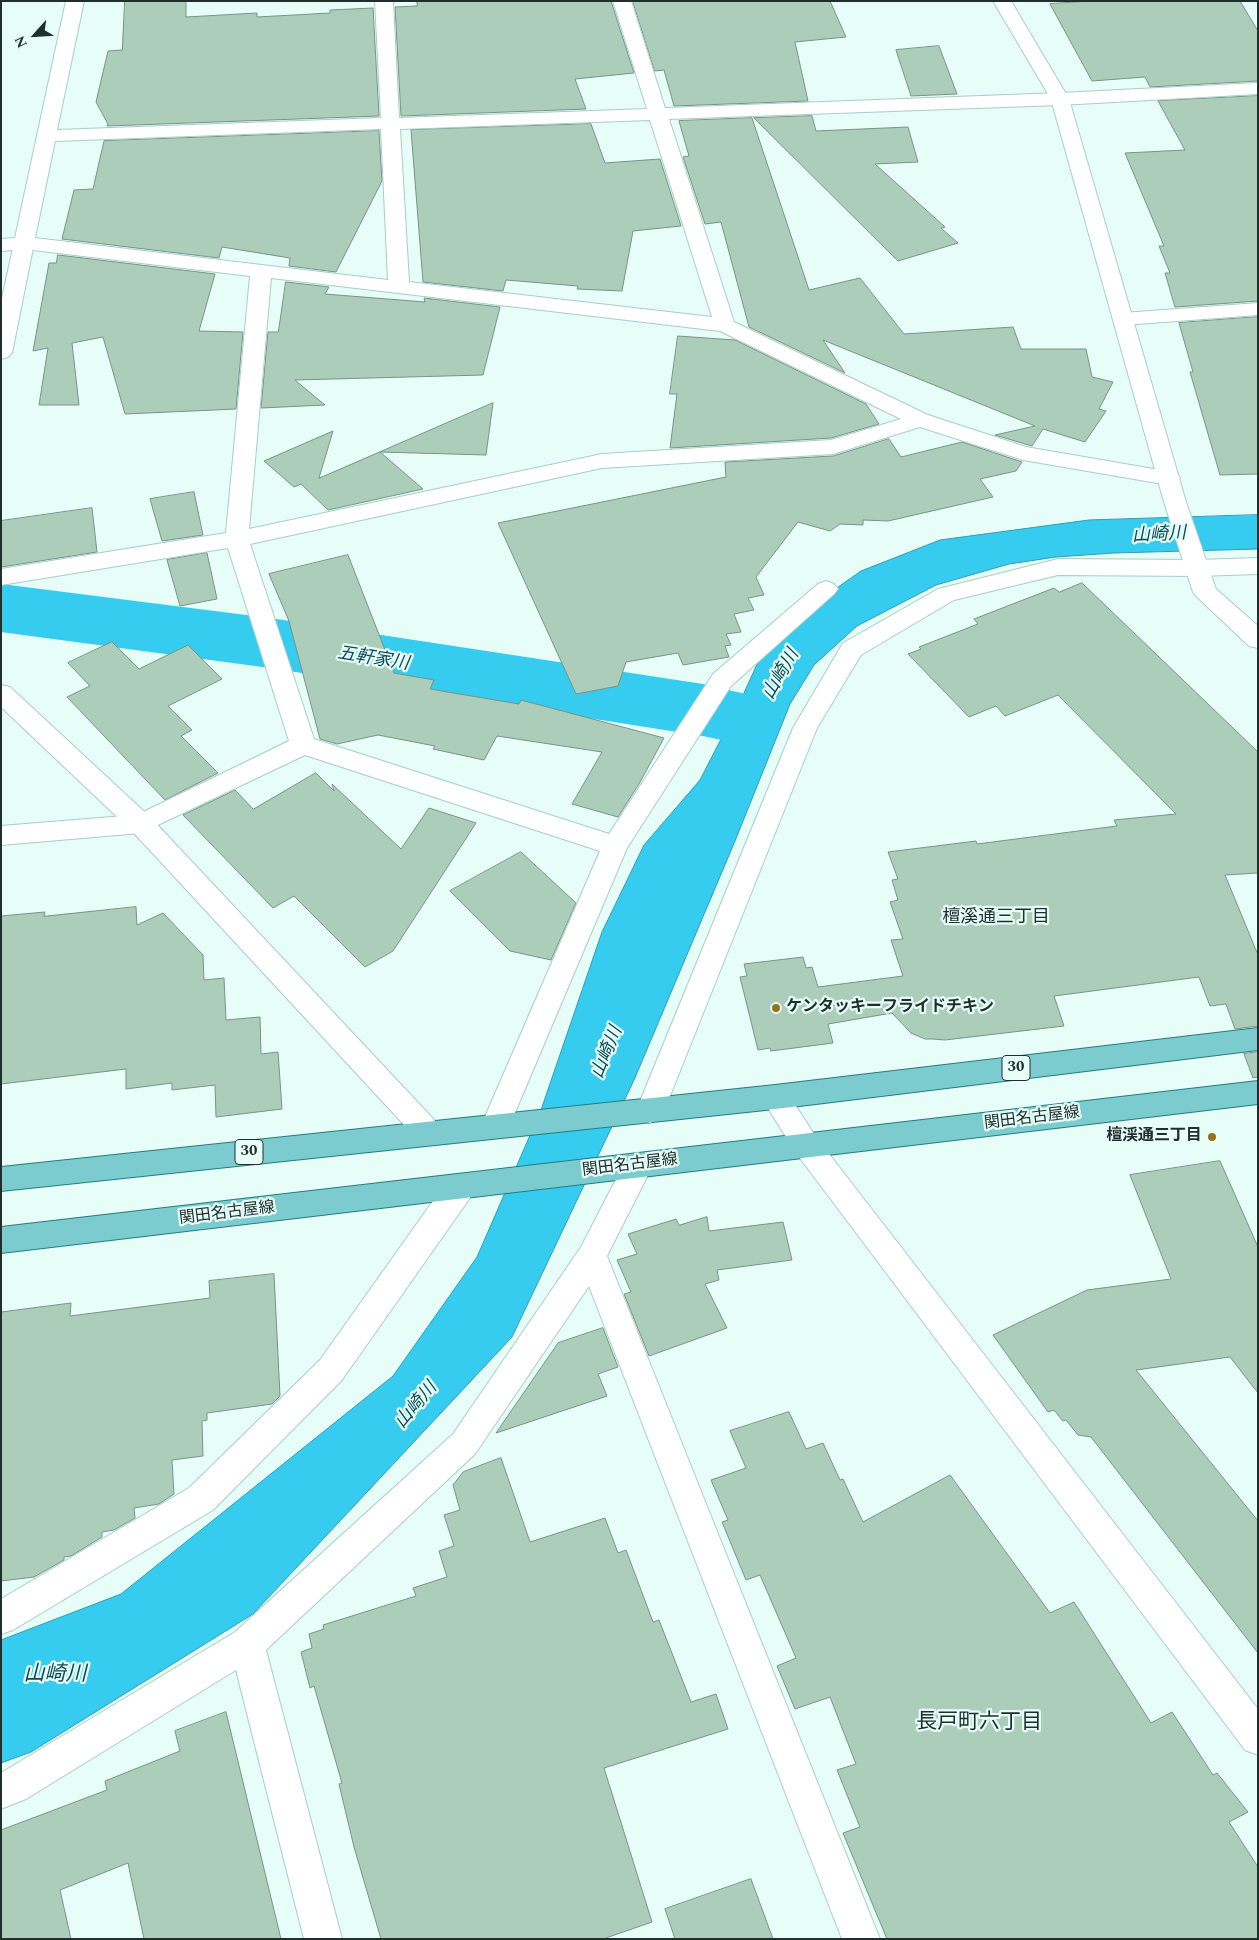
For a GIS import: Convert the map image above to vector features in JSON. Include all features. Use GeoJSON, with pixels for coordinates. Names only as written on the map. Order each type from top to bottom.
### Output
{"type":"FeatureCollection","features":[{"type":"Feature","properties":{"kind":"main road","name":"30"},"geometry":{"type":"LineString","coordinates":[[1,1179],[650,1111],[1258,1039]]}},
{"type":"Feature","properties":{"kind":"main road","name":"関田名古屋線"},"geometry":{"type":"LineString","coordinates":[[1,1240],[1258,1092]]}},
{"type":"Feature","properties":{"kind":"street"},"geometry":{"type":"LineString","coordinates":[[1,353],[75,1]]}},
{"type":"Feature","properties":{"kind":"street"},"geometry":{"type":"LineString","coordinates":[[384,1],[399,286]]}},
{"type":"Feature","properties":{"kind":"street"},"geometry":{"type":"LineString","coordinates":[[622,1],[724,325]]}},
{"type":"Feature","properties":{"kind":"street"},"geometry":{"type":"LineString","coordinates":[[1002,1],[1060,99],[1175,502],[1205,592],[1258,640]]}},
{"type":"Feature","properties":{"kind":"street"},"geometry":{"type":"LineString","coordinates":[[46,136],[1060,99],[1258,88]]}},
{"type":"Feature","properties":{"kind":"street"},"geometry":{"type":"LineString","coordinates":[[1,245],[24,243],[724,325],[920,420],[1023,453],[1169,478]]}},
{"type":"Feature","properties":{"kind":"street"},"geometry":{"type":"LineString","coordinates":[[261,271],[236,539],[303,745]]}},
{"type":"Feature","properties":{"kind":"street"},"geometry":{"type":"LineString","coordinates":[[1123,319],[1258,309]]}},
{"type":"Feature","properties":{"kind":"street"},"geometry":{"type":"LineString","coordinates":[[1,577],[236,539],[602,461],[833,447],[920,420]]}},
{"type":"Feature","properties":{"kind":"street"},"geometry":{"type":"LineString","coordinates":[[650,1111],[804,728],[852,649],[946,594],[1058,567],[1196,564],[1258,566]]}},
{"type":"Feature","properties":{"kind":"street"},"geometry":{"type":"LineString","coordinates":[[496,1126],[615,846],[722,680],[826,589]]}},
{"type":"Feature","properties":{"kind":"street"},"geometry":{"type":"LineString","coordinates":[[1,694],[141,824],[429,1133]]}},
{"type":"Feature","properties":{"kind":"street"},"geometry":{"type":"LineString","coordinates":[[1,836],[141,824],[303,745],[615,846]]}},
{"type":"Feature","properties":{"kind":"street"},"geometry":{"type":"LineString","coordinates":[[775,1097],[806,1145],[1258,1738]]}},
{"type":"Feature","properties":{"kind":"street"},"geometry":{"type":"LineString","coordinates":[[1,1791],[13,1786],[247,1644],[464,1444],[592,1256],[638,1165]]}},
{"type":"Feature","properties":{"kind":"street"},"geometry":{"type":"LineString","coordinates":[[1,1618],[201,1499],[331,1370],[468,1185]]}},
{"type":"Feature","properties":{"kind":"street"},"geometry":{"type":"LineString","coordinates":[[592,1256],[861,1939]]}},
{"type":"Feature","properties":{"kind":"street"},"geometry":{"type":"LineString","coordinates":[[247,1644],[323,1939]]}},
{"type":"Feature","properties":{"kind":"water","name":"山崎川"},"geometry":{"type":"Polygon","coordinates":[[[1258,515],[1258,549],[1114,553],[1056,557],[1009,564],[936,585],[857,626],[814,665],[790,704],[735,841],[634,1080],[512,1337],[253,1614],[31,1752],[1,1763],[1,1640],[121,1594],[393,1376],[477,1257],[541,1110],[602,932],[644,845],[700,780],[739,704],[764,649],[811,606],[861,571],[940,540],[1089,520],[1258,515]]]}},
{"type":"Feature","properties":{"kind":"building"},"geometry":{"type":"Polygon","coordinates":[[[125,1],[186,1],[186,17],[257,13],[257,17],[330,13],[330,10],[373,8],[379,116],[107,126],[108,124],[96,102],[108,51],[122,50],[125,1]]]}},
{"type":"Feature","properties":{"kind":"building"},"geometry":{"type":"Polygon","coordinates":[[[417,1],[611,1],[634,73],[575,79],[586,109],[401,116],[395,7],[417,6],[417,1]]]}},
{"type":"Feature","properties":{"kind":"building"},"geometry":{"type":"Polygon","coordinates":[[[633,1],[830,1],[846,37],[795,42],[808,101],[674,106],[664,70],[655,71],[633,1]]]}},
{"type":"Feature","properties":{"kind":"building"},"geometry":{"type":"Polygon","coordinates":[[[1090,1],[1240,1],[1258,31],[1258,81],[1150,87],[1145,77],[1092,81],[1050,4],[1090,1]]]}},
{"type":"Feature","properties":{"kind":"building"},"geometry":{"type":"Polygon","coordinates":[[[939,46],[957,94],[911,96],[896,50],[939,46]]]}},
{"type":"Feature","properties":{"kind":"building"},"geometry":{"type":"Polygon","coordinates":[[[1258,96],[1258,301],[1175,307],[1165,273],[1170,273],[1159,246],[1164,246],[1125,153],[1185,150],[1158,101],[1258,96]]]}},
{"type":"Feature","properties":{"kind":"building"},"geometry":{"type":"Polygon","coordinates":[[[812,116],[816,131],[908,127],[918,162],[875,164],[945,227],[941,228],[958,243],[898,261],[754,118],[812,116]]]}},
{"type":"Feature","properties":{"kind":"building"},"geometry":{"type":"Polygon","coordinates":[[[752,118],[809,290],[860,278],[904,334],[1013,327],[1021,349],[1086,349],[1092,377],[1113,382],[1099,409],[1106,411],[1085,442],[1043,429],[1032,446],[995,435],[1035,426],[823,340],[845,373],[749,327],[721,222],[705,224],[683,157],[689,156],[679,121],[752,118]]]}},
{"type":"Feature","properties":{"kind":"building"},"geometry":{"type":"Polygon","coordinates":[[[591,124],[605,163],[660,159],[681,226],[633,231],[622,291],[577,289],[578,286],[506,280],[503,291],[423,282],[411,130],[591,124]]]}},
{"type":"Feature","properties":{"kind":"building"},"geometry":{"type":"Polygon","coordinates":[[[379,131],[382,181],[336,272],[289,266],[290,258],[222,247],[219,258],[62,239],[74,190],[93,189],[104,141],[379,131]]]}},
{"type":"Feature","properties":{"kind":"building"},"geometry":{"type":"Polygon","coordinates":[[[58,255],[215,274],[199,331],[243,332],[236,409],[125,414],[103,337],[72,343],[79,405],[39,405],[48,348],[33,351],[49,263],[56,263],[58,255]]]}},
{"type":"Feature","properties":{"kind":"building"},"geometry":{"type":"Polygon","coordinates":[[[286,282],[329,287],[325,294],[425,302],[424,298],[500,307],[483,375],[295,380],[325,405],[261,408],[268,332],[278,332],[286,282]]]}},
{"type":"Feature","properties":{"kind":"building"},"geometry":{"type":"Polygon","coordinates":[[[1258,317],[1258,474],[1220,475],[1190,372],[1193,372],[1179,323],[1258,317]]]}},
{"type":"Feature","properties":{"kind":"building"},"geometry":{"type":"Polygon","coordinates":[[[678,336],[735,340],[866,404],[879,424],[831,438],[670,448],[677,394],[670,394],[678,336]]]}},
{"type":"Feature","properties":{"kind":"building"},"geometry":{"type":"Polygon","coordinates":[[[493,403],[486,455],[380,452],[423,489],[328,510],[301,484],[294,487],[264,461],[333,431],[319,478],[493,403]]]}},
{"type":"Feature","properties":{"kind":"building"},"geometry":{"type":"Polygon","coordinates":[[[889,439],[901,457],[962,442],[1022,462],[1016,471],[980,479],[993,497],[888,521],[863,520],[863,525],[840,524],[830,531],[798,522],[756,577],[764,595],[748,598],[754,610],[734,614],[741,632],[726,634],[731,645],[725,646],[729,657],[683,665],[678,653],[626,662],[618,686],[576,694],[498,523],[726,477],[725,462],[833,456],[889,439]]]}},
{"type":"Feature","properties":{"kind":"building"},"geometry":{"type":"Polygon","coordinates":[[[194,492],[203,535],[162,541],[150,499],[194,492]]]}},
{"type":"Feature","properties":{"kind":"building"},"geometry":{"type":"Polygon","coordinates":[[[92,508],[97,552],[1,567],[1,521],[92,508]]]}},
{"type":"Feature","properties":{"kind":"building"},"geometry":{"type":"Polygon","coordinates":[[[207,553],[217,599],[180,606],[167,560],[207,553]]]}},
{"type":"Feature","properties":{"kind":"building"},"geometry":{"type":"Polygon","coordinates":[[[348,555],[394,673],[434,680],[430,689],[519,704],[521,700],[664,738],[639,784],[618,817],[572,804],[602,752],[497,736],[484,760],[433,749],[435,746],[378,735],[337,744],[320,739],[289,621],[269,574],[348,555]]]}},
{"type":"Feature","properties":{"kind":"building"},"geometry":{"type":"Polygon","coordinates":[[[1082,583],[1258,752],[1258,873],[1225,875],[1258,955],[1258,1026],[1235,1029],[1226,1004],[1210,1006],[1199,977],[1054,996],[1064,1026],[945,1040],[925,1039],[911,1033],[892,1013],[828,1024],[833,1043],[771,1051],[770,1048],[758,1050],[740,977],[747,976],[744,964],[803,957],[806,968],[812,967],[818,987],[903,976],[891,940],[903,939],[890,902],[898,900],[892,880],[898,879],[888,852],[976,841],[977,844],[1117,826],[1114,820],[1176,814],[1058,695],[1005,716],[996,706],[969,717],[908,654],[921,649],[919,647],[978,624],[974,619],[1054,588],[1059,592],[1082,583]]]}},
{"type":"Feature","properties":{"kind":"building"},"geometry":{"type":"Polygon","coordinates":[[[112,642],[139,669],[188,645],[222,679],[168,706],[192,730],[181,736],[218,773],[165,800],[67,697],[90,686],[68,663],[112,642]]]}},
{"type":"Feature","properties":{"kind":"building"},"geometry":{"type":"Polygon","coordinates":[[[316,773],[334,791],[332,784],[401,849],[429,808],[476,823],[393,951],[365,967],[294,896],[273,908],[183,815],[235,790],[253,809],[316,773]]]}},
{"type":"Feature","properties":{"kind":"building"},"geometry":{"type":"Polygon","coordinates":[[[521,852],[576,903],[551,960],[510,951],[450,891],[521,852]]]}},
{"type":"Feature","properties":{"kind":"building"},"geometry":{"type":"Polygon","coordinates":[[[136,907],[137,925],[163,913],[203,955],[204,980],[224,978],[226,1020],[260,1017],[261,1054],[278,1052],[282,1109],[216,1117],[215,1085],[172,1090],[172,1083],[126,1089],[126,1069],[1,1084],[1,916],[45,912],[44,916],[136,907]]]}},
{"type":"Feature","properties":{"kind":"building"},"geometry":{"type":"Polygon","coordinates":[[[1258,1052],[1258,1077],[1253,1078],[1244,1054],[1258,1052]]]}},
{"type":"Feature","properties":{"kind":"building"},"geometry":{"type":"Polygon","coordinates":[[[1220,1161],[1258,1247],[1258,1393],[1230,1357],[1136,1370],[1258,1521],[1258,1653],[1091,1437],[1078,1435],[1066,1420],[1063,1421],[1054,1410],[1048,1412],[993,1335],[1087,1290],[1171,1279],[1130,1175],[1220,1161]]]}},
{"type":"Feature","properties":{"kind":"building"},"geometry":{"type":"Polygon","coordinates":[[[707,1217],[709,1231],[783,1222],[792,1260],[717,1270],[719,1280],[705,1284],[727,1328],[649,1356],[624,1294],[631,1292],[617,1260],[637,1254],[628,1234],[676,1219],[679,1225],[707,1217]]]}},
{"type":"Feature","properties":{"kind":"building"},"geometry":{"type":"Polygon","coordinates":[[[274,1274],[280,1396],[272,1404],[207,1413],[207,1420],[202,1421],[203,1456],[172,1460],[174,1494],[159,1504],[134,1508],[135,1518],[114,1530],[102,1532],[102,1537],[71,1556],[64,1557],[64,1560],[34,1577],[1,1581],[1,1312],[71,1303],[70,1316],[210,1298],[209,1281],[274,1274]]]}},
{"type":"Feature","properties":{"kind":"building"},"geometry":{"type":"Polygon","coordinates":[[[603,1328],[618,1367],[598,1374],[607,1396],[496,1433],[558,1343],[603,1328]]]}},
{"type":"Feature","properties":{"kind":"building"},"geometry":{"type":"Polygon","coordinates":[[[789,1412],[806,1449],[823,1443],[840,1480],[843,1479],[863,1522],[950,1475],[1050,1613],[1074,1602],[1151,1723],[1172,1712],[1213,1775],[1217,1773],[1248,1812],[1229,1822],[1258,1867],[1258,1939],[887,1939],[843,1833],[860,1827],[837,1770],[856,1764],[830,1697],[795,1709],[777,1666],[796,1658],[760,1575],[746,1580],[722,1522],[728,1520],[711,1480],[746,1468],[730,1431],[789,1412]]]}},
{"type":"Feature","properties":{"kind":"building"},"geometry":{"type":"Polygon","coordinates":[[[501,1458],[530,1542],[605,1518],[618,1553],[626,1550],[653,1622],[659,1620],[691,1702],[716,1694],[728,1729],[604,1768],[652,1922],[603,1939],[381,1939],[354,1847],[339,1784],[342,1783],[314,1686],[310,1688],[301,1652],[312,1648],[309,1634],[324,1629],[323,1625],[416,1596],[413,1588],[447,1577],[439,1551],[454,1546],[444,1515],[460,1510],[453,1485],[463,1472],[501,1458]]]}},
{"type":"Feature","properties":{"kind":"building"},"geometry":{"type":"Polygon","coordinates":[[[226,1712],[281,1939],[144,1939],[128,1863],[60,1890],[71,1939],[1,1939],[1,1830],[107,1790],[105,1781],[180,1751],[175,1731],[226,1712]]]}},
{"type":"Feature","properties":{"kind":"building"},"geometry":{"type":"Polygon","coordinates":[[[751,1879],[773,1939],[675,1939],[665,1909],[751,1879]]]}},
{"type":"Feature","properties":{"kind":"waterway","name":"五軒家川"},"geometry":{"type":"LineString","coordinates":[[1,608],[270,643],[703,710],[744,719]]}},
{"type":"Feature","properties":{"kind":"place","name":"ケンタッキーフライドチキン"},"geometry":{"type":"Point","coordinates":[776,1008]}},
{"type":"Feature","properties":{"kind":"place","name":"檀渓通三丁目"},"geometry":{"type":"Point","coordinates":[1212,1137]}},
{"type":"Feature","properties":{"kind":"district","name":"檀溪通三丁目"},"geometry":{"type":"Point","coordinates":[996,918]}},
{"type":"Feature","properties":{"kind":"district","name":"長戸町六丁目"},"geometry":{"type":"Point","coordinates":[979,1724]}}]}
